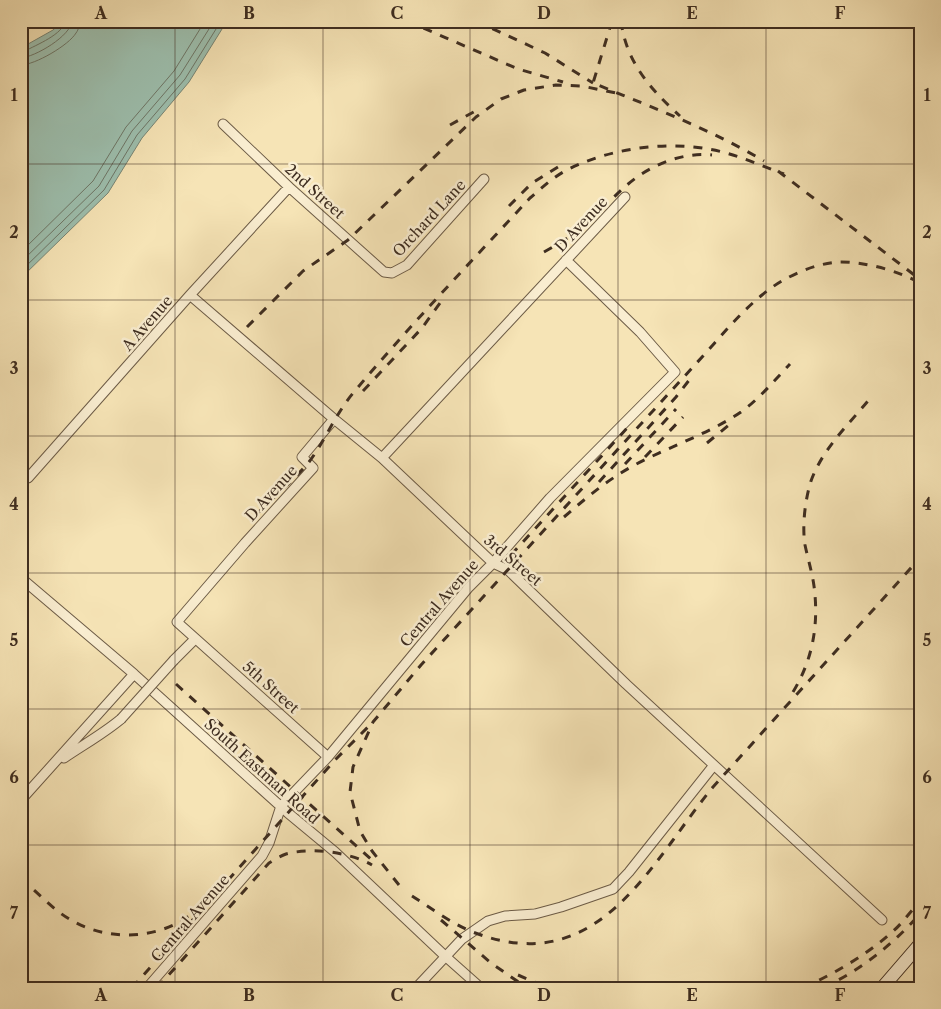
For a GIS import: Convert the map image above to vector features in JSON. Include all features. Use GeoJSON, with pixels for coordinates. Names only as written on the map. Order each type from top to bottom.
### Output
{"type":"FeatureCollection","features":[{"type":"Feature","properties":{"kind":"main road"},"geometry":{"type":"LineString","coordinates":[[882,988],[920,944]]}},
{"type":"Feature","properties":{"kind":"street","name":"2nd Street"},"geometry":{"type":"LineString","coordinates":[[223,124],[289,187],[384,272],[392,273]]}},
{"type":"Feature","properties":{"kind":"street","name":"Orchard Lane"},"geometry":{"type":"LineString","coordinates":[[392,273],[407,265],[484,179]]}},
{"type":"Feature","properties":{"kind":"street","name":"A Avenue"},"geometry":{"type":"LineString","coordinates":[[28,478],[190,295],[289,187]]}},
{"type":"Feature","properties":{"kind":"street","name":"D Avenue"},"geometry":{"type":"LineString","coordinates":[[382,458],[625,197]]}},
{"type":"Feature","properties":{"kind":"street","name":"Central Avenue"},"geometry":{"type":"LineString","coordinates":[[147,988],[262,856],[269,843],[281,806],[328,757],[469,587],[550,498],[675,372],[640,332],[566,260]]}},
{"type":"Feature","properties":{"kind":"street"},"geometry":{"type":"LineString","coordinates":[[190,295],[334,420],[382,458]]}},
{"type":"Feature","properties":{"kind":"street","name":"D Avenue"},"geometry":{"type":"LineString","coordinates":[[195,638],[177,622],[313,468],[302,457],[334,420]]}},
{"type":"Feature","properties":{"kind":"street","name":"3rd Street"},"geometry":{"type":"LineString","coordinates":[[382,458],[493,562],[508,570],[626,684],[882,920]]}},
{"type":"Feature","properties":{"kind":"street","name":"South Eastman Road"},"geometry":{"type":"LineString","coordinates":[[21,578],[134,674],[306,829],[335,852],[481,988]]}},
{"type":"Feature","properties":{"kind":"street"},"geometry":{"type":"LineString","coordinates":[[50,768],[86,742],[104,733],[121,719],[195,638]]}},
{"type":"Feature","properties":{"kind":"street","name":"5th Street"},"geometry":{"type":"LineString","coordinates":[[195,638],[328,757]]}},
{"type":"Feature","properties":{"kind":"street"},"geometry":{"type":"LineString","coordinates":[[21,800],[134,674]]}},
{"type":"Feature","properties":{"kind":"street"},"geometry":{"type":"LineString","coordinates":[[416,988],[445,956],[472,931],[488,920],[505,916],[535,914],[613,889],[629,872],[714,765]]}},
{"type":"Feature","properties":{"kind":"street"},"geometry":{"type":"LineString","coordinates":[[21,983],[27,988]]}},
{"type":"Feature","properties":{"kind":"water"},"geometry":{"type":"Polygon","coordinates":[[[63,21],[227,21],[189,82],[142,138],[108,193],[21,278],[21,48],[53,30],[63,21]]]}},
{"type":"Feature","properties":{"kind":"railway"},"geometry":{"type":"LineString","coordinates":[[407,21],[518,69],[563,82]]}},
{"type":"Feature","properties":{"kind":"railway"},"geometry":{"type":"LineString","coordinates":[[476,21],[545,53],[593,83]]}},
{"type":"Feature","properties":{"kind":"railway"},"geometry":{"type":"LineString","coordinates":[[612,21],[593,83],[701,129],[744,149],[764,161]]}},
{"type":"Feature","properties":{"kind":"railway"},"geometry":{"type":"LineString","coordinates":[[621,21],[628,49],[634,62],[659,96],[680,116]]}},
{"type":"Feature","properties":{"kind":"railway"},"geometry":{"type":"LineString","coordinates":[[247,327],[303,271],[348,240],[476,117],[501,99],[524,90],[556,85],[582,86],[616,93]]}},
{"type":"Feature","properties":{"kind":"railway"},"geometry":{"type":"LineString","coordinates":[[450,125],[479,109]]}},
{"type":"Feature","properties":{"kind":"railway"},"geometry":{"type":"LineString","coordinates":[[258,513],[309,462],[348,400],[397,342],[530,198],[557,176],[583,163],[618,152],[672,146],[718,151],[737,156],[784,174]]}},
{"type":"Feature","properties":{"kind":"railway"},"geometry":{"type":"LineString","coordinates":[[544,252],[584,226],[622,189],[646,171],[678,158],[712,155]]}},
{"type":"Feature","properties":{"kind":"railway"},"geometry":{"type":"LineString","coordinates":[[509,206],[532,183],[558,167]]}},
{"type":"Feature","properties":{"kind":"railway"},"geometry":{"type":"LineString","coordinates":[[778,171],[917,277]]}},
{"type":"Feature","properties":{"kind":"railway"},"geometry":{"type":"LineString","coordinates":[[399,885],[372,851],[360,831],[350,792],[353,767],[373,722],[421,665],[731,324],[770,289],[808,269],[838,262],[858,263],[881,268],[920,283]]}},
{"type":"Feature","properties":{"kind":"railway"},"geometry":{"type":"LineString","coordinates":[[363,391],[422,328],[440,303]]}},
{"type":"Feature","properties":{"kind":"railway"},"geometry":{"type":"LineString","coordinates":[[564,517],[596,490],[622,472],[715,427],[741,412],[760,396],[790,364]]}},
{"type":"Feature","properties":{"kind":"railway"},"geometry":{"type":"LineString","coordinates":[[599,482],[690,379]]}},
{"type":"Feature","properties":{"kind":"railway"},"geometry":{"type":"LineString","coordinates":[[793,692],[810,654],[815,628],[814,586],[804,538],[809,488],[816,470],[828,449],[868,401]]}},
{"type":"Feature","properties":{"kind":"railway"},"geometry":{"type":"LineString","coordinates":[[625,464],[676,409]]}},
{"type":"Feature","properties":{"kind":"railway"},"geometry":{"type":"LineString","coordinates":[[645,457],[683,417]]}},
{"type":"Feature","properties":{"kind":"railway"},"geometry":{"type":"LineString","coordinates":[[707,443],[730,424]]}},
{"type":"Feature","properties":{"kind":"railway"},"geometry":{"type":"LineString","coordinates":[[511,555],[629,426]]}},
{"type":"Feature","properties":{"kind":"railway"},"geometry":{"type":"LineString","coordinates":[[412,896],[445,918],[472,932],[523,943],[559,940],[591,926],[619,904],[644,878],[713,787],[920,558]]}},
{"type":"Feature","properties":{"kind":"railway"},"geometry":{"type":"LineString","coordinates":[[176,684],[373,861]]}},
{"type":"Feature","properties":{"kind":"railway"},"geometry":{"type":"LineString","coordinates":[[132,988],[335,760],[368,727]]}},
{"type":"Feature","properties":{"kind":"railway"},"geometry":{"type":"LineString","coordinates":[[157,988],[269,863],[277,858],[296,852],[319,851],[342,854],[372,865]]}},
{"type":"Feature","properties":{"kind":"railway"},"geometry":{"type":"LineString","coordinates":[[21,878],[64,916],[101,932],[117,935],[150,933],[181,921],[194,912]]}},
{"type":"Feature","properties":{"kind":"railway"},"geometry":{"type":"LineString","coordinates":[[803,988],[838,970],[871,949],[895,929],[920,901]]}},
{"type":"Feature","properties":{"kind":"railway"},"geometry":{"type":"LineString","coordinates":[[823,988],[851,973],[875,956],[920,914]]}},
{"type":"Feature","properties":{"kind":"railway"},"geometry":{"type":"LineString","coordinates":[[441,920],[491,963],[527,988]]}},
{"type":"Feature","properties":{"kind":"railway"},"geometry":{"type":"LineString","coordinates":[[518,975],[548,988]]}}]}
